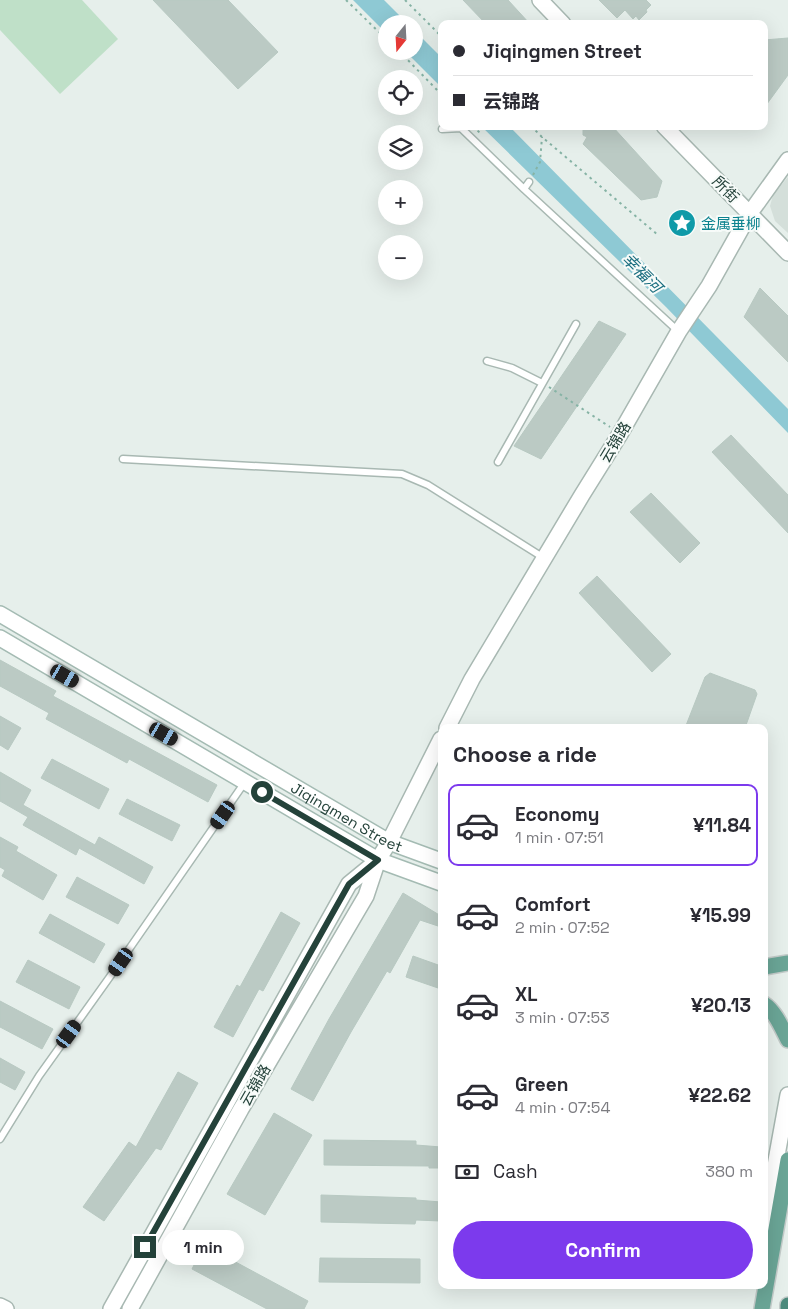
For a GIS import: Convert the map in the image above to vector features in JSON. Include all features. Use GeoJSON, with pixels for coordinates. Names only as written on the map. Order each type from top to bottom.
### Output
{"type":"FeatureCollection","features":[{"type":"Feature","properties":{"kind":"main road"},"geometry":{"type":"LineString","coordinates":[[768,966],[788,963]]}},
{"type":"Feature","properties":{"kind":"main road"},"geometry":{"type":"LineString","coordinates":[[768,1006],[788,1040]]}},
{"type":"Feature","properties":{"kind":"main road"},"geometry":{"type":"LineString","coordinates":[[768,1275],[788,1160]]}},
{"type":"Feature","properties":{"kind":"main road"},"geometry":{"type":"LineString","coordinates":[[762,1309],[765,1289]]}},
{"type":"Feature","properties":{"kind":"street"},"geometry":{"type":"LineString","coordinates":[[540,0],[559,20]]}},
{"type":"Feature","properties":{"kind":"street","name":"所街"},"geometry":{"type":"LineString","coordinates":[[668,130],[788,253]]}},
{"type":"Feature","properties":{"kind":"street","name":"云锦路"},"geometry":{"type":"LineString","coordinates":[[449,724],[472,679],[620,434],[679,332],[709,286],[750,213],[782,177],[788,160]]}},
{"type":"Feature","properties":{"kind":"street","name":"Jiqingmen Street"},"geometry":{"type":"LineString","coordinates":[[0,614],[389,842],[438,860]]}},
{"type":"Feature","properties":{"kind":"street","name":"Jiqingmen Street"},"geometry":{"type":"LineString","coordinates":[[0,638],[378,860],[438,882]]}},
{"type":"Feature","properties":{"kind":"street","name":"云锦路"},"geometry":{"type":"LineString","coordinates":[[130,1309],[241,1109],[366,896],[378,860],[438,745]]}},
{"type":"Feature","properties":{"kind":"street","name":"云锦路"},"geometry":{"type":"LineString","coordinates":[[111,1309],[349,884],[378,860]]}},
{"type":"Feature","properties":{"kind":"street"},"geometry":{"type":"LineString","coordinates":[[768,1217],[788,1095]]}},
{"type":"Feature","properties":{"kind":"street"},"geometry":{"type":"LineString","coordinates":[[755,1309],[758,1289]]}},
{"type":"Feature","properties":{"kind":"street"},"geometry":{"type":"LineString","coordinates":[[0,1306],[6,1309]]}},
{"type":"Feature","properties":{"kind":"lane"},"geometry":{"type":"LineString","coordinates":[[463,130],[679,332]]}},
{"type":"Feature","properties":{"kind":"lane"},"geometry":{"type":"LineString","coordinates":[[524,189],[529,182]]}},
{"type":"Feature","properties":{"kind":"lane"},"geometry":{"type":"LineString","coordinates":[[498,462],[576,324]]}},
{"type":"Feature","properties":{"kind":"lane"},"geometry":{"type":"LineString","coordinates":[[487,361],[512,368],[542,383]]}},
{"type":"Feature","properties":{"kind":"lane"},"geometry":{"type":"LineString","coordinates":[[123,459],[402,474],[428,485],[544,558]]}},
{"type":"Feature","properties":{"kind":"lane"},"geometry":{"type":"LineString","coordinates":[[0,1138],[39,1076],[110,978],[245,782]]}},
{"type":"Feature","properties":{"kind":"path"},"geometry":{"type":"LineString","coordinates":[[346,0],[378,31]]}},
{"type":"Feature","properties":{"kind":"path"},"geometry":{"type":"LineString","coordinates":[[405,0],[438,33]]}},
{"type":"Feature","properties":{"kind":"path"},"geometry":{"type":"LineString","coordinates":[[408,60],[438,91]]}},
{"type":"Feature","properties":{"kind":"path"},"geometry":{"type":"LineString","coordinates":[[535,130],[658,235]]}},
{"type":"Feature","properties":{"kind":"path"},"geometry":{"type":"LineString","coordinates":[[529,182],[540,162],[542,137]]}},
{"type":"Feature","properties":{"kind":"path"},"geometry":{"type":"LineString","coordinates":[[542,383],[620,434]]}},
{"type":"Feature","properties":{"kind":"shaded area"},"geometry":{"type":"Polygon","coordinates":[[[788,177],[788,233],[775,221],[770,206],[773,195],[788,177]]]}},
{"type":"Feature","properties":{"kind":"green space"},"geometry":{"type":"Polygon","coordinates":[[[0,0],[82,0],[118,39],[60,94],[0,30],[0,0]]]}},
{"type":"Feature","properties":{"kind":"water"},"geometry":{"type":"Polygon","coordinates":[[[353,0],[384,0],[399,15],[378,15],[378,25],[353,0]]]}},
{"type":"Feature","properties":{"kind":"water"},"geometry":{"type":"Polygon","coordinates":[[[423,39],[438,54],[438,84],[414,60],[423,60],[423,39]]]}},
{"type":"Feature","properties":{"kind":"water","name":"幸福河"},"geometry":{"type":"Polygon","coordinates":[[[485,130],[513,130],[788,409],[788,433],[666,307],[485,130]]]}},
{"type":"Feature","properties":{"kind":"building"},"geometry":{"type":"Polygon","coordinates":[[[153,0],[228,0],[278,52],[238,89],[153,0]]]}},
{"type":"Feature","properties":{"kind":"building"},"geometry":{"type":"Polygon","coordinates":[[[463,0],[508,0],[526,20],[482,20],[463,0]]]}},
{"type":"Feature","properties":{"kind":"building"},"geometry":{"type":"Polygon","coordinates":[[[599,0],[646,0],[651,5],[639,20],[636,16],[633,19],[625,10],[617,18],[599,0]]]}},
{"type":"Feature","properties":{"kind":"building"},"geometry":{"type":"Polygon","coordinates":[[[788,38],[788,75],[768,102],[768,40],[788,38]]]}},
{"type":"Feature","properties":{"kind":"building"},"geometry":{"type":"Polygon","coordinates":[[[583,130],[616,130],[662,181],[657,197],[641,200],[583,144],[587,137],[583,135],[583,130]]]}},
{"type":"Feature","properties":{"kind":"building"},"geometry":{"type":"Polygon","coordinates":[[[760,288],[788,316],[788,362],[744,317],[760,288]]]}},
{"type":"Feature","properties":{"kind":"building"},"geometry":{"type":"Polygon","coordinates":[[[599,321],[626,334],[541,459],[514,446],[599,321]]]}},
{"type":"Feature","properties":{"kind":"building"},"geometry":{"type":"Polygon","coordinates":[[[731,435],[788,495],[788,533],[712,452],[731,435]]]}},
{"type":"Feature","properties":{"kind":"building"},"geometry":{"type":"Polygon","coordinates":[[[651,493],[700,543],[680,563],[630,512],[651,493]]]}},
{"type":"Feature","properties":{"kind":"building"},"geometry":{"type":"Polygon","coordinates":[[[597,576],[671,654],[652,672],[579,593],[597,576]]]}},
{"type":"Feature","properties":{"kind":"building"},"geometry":{"type":"Polygon","coordinates":[[[0,660],[56,691],[53,696],[217,785],[208,802],[129,759],[127,763],[46,719],[49,713],[0,686],[0,660]]]}},
{"type":"Feature","properties":{"kind":"building"},"geometry":{"type":"Polygon","coordinates":[[[710,673],[755,690],[757,694],[746,724],[687,724],[705,677],[710,673]]]}},
{"type":"Feature","properties":{"kind":"building"},"geometry":{"type":"Polygon","coordinates":[[[0,716],[21,728],[8,750],[0,745],[0,716]]]}},
{"type":"Feature","properties":{"kind":"building"},"geometry":{"type":"Polygon","coordinates":[[[52,759],[109,789],[99,809],[41,778],[52,759]]]}},
{"type":"Feature","properties":{"kind":"building"},"geometry":{"type":"Polygon","coordinates":[[[0,772],[31,790],[23,805],[95,845],[99,837],[153,867],[144,884],[79,848],[76,855],[23,825],[28,817],[0,801],[0,772]]]}},
{"type":"Feature","properties":{"kind":"building"},"geometry":{"type":"Polygon","coordinates":[[[127,799],[180,825],[172,841],[119,814],[127,799]]]}},
{"type":"Feature","properties":{"kind":"building"},"geometry":{"type":"Polygon","coordinates":[[[0,837],[18,847],[16,851],[57,875],[43,900],[2,876],[5,870],[0,867],[0,837]]]}},
{"type":"Feature","properties":{"kind":"building"},"geometry":{"type":"Polygon","coordinates":[[[77,877],[129,905],[118,924],[66,897],[77,877]]]}},
{"type":"Feature","properties":{"kind":"building"},"geometry":{"type":"Polygon","coordinates":[[[403,893],[438,914],[438,926],[420,920],[390,973],[387,971],[313,1101],[291,1089],[329,1019],[403,893]]]}},
{"type":"Feature","properties":{"kind":"building"},"geometry":{"type":"Polygon","coordinates":[[[281,912],[300,923],[263,991],[259,989],[233,1037],[214,1027],[237,985],[240,987],[281,912]]]}},
{"type":"Feature","properties":{"kind":"building"},"geometry":{"type":"Polygon","coordinates":[[[50,914],[105,944],[94,963],[39,933],[50,914]]]}},
{"type":"Feature","properties":{"kind":"building"},"geometry":{"type":"Polygon","coordinates":[[[413,956],[438,965],[438,988],[406,977],[413,956]]]}},
{"type":"Feature","properties":{"kind":"building"},"geometry":{"type":"Polygon","coordinates":[[[28,960],[80,987],[69,1009],[16,982],[28,960]]]}},
{"type":"Feature","properties":{"kind":"building"},"geometry":{"type":"Polygon","coordinates":[[[0,1001],[53,1029],[42,1049],[0,1027],[0,1001]]]}},
{"type":"Feature","properties":{"kind":"building"},"geometry":{"type":"Polygon","coordinates":[[[0,1058],[25,1072],[15,1090],[0,1082],[0,1058]]]}},
{"type":"Feature","properties":{"kind":"building"},"geometry":{"type":"Polygon","coordinates":[[[178,1072],[198,1083],[161,1150],[156,1148],[104,1221],[83,1207],[129,1142],[136,1147],[178,1072]]]}},
{"type":"Feature","properties":{"kind":"building"},"geometry":{"type":"Polygon","coordinates":[[[274,1113],[312,1135],[265,1215],[227,1194],[274,1113]]]}},
{"type":"Feature","properties":{"kind":"building"},"geometry":{"type":"Polygon","coordinates":[[[324,1140],[416,1141],[416,1145],[438,1147],[438,1168],[429,1168],[429,1166],[324,1165],[324,1140]]]}},
{"type":"Feature","properties":{"kind":"building"},"geometry":{"type":"Polygon","coordinates":[[[321,1195],[416,1198],[416,1200],[438,1202],[438,1221],[416,1220],[415,1224],[321,1222],[321,1195]]]}},
{"type":"Feature","properties":{"kind":"building"},"geometry":{"type":"Polygon","coordinates":[[[204,1245],[308,1301],[304,1309],[267,1309],[192,1269],[204,1245]]]}},
{"type":"Feature","properties":{"kind":"building"},"geometry":{"type":"Polygon","coordinates":[[[320,1258],[420,1259],[420,1283],[319,1282],[320,1258]]]}},
{"type":"Feature","properties":{"kind":"place","name":"金属垂柳"},"geometry":{"type":"Point","coordinates":[682,223]}},
{"type":"Feature","properties":{"kind":"route"},"geometry":{"type":"LineString","coordinates":[[145,1247],[349,884],[378,860],[262,792]]}}]}
